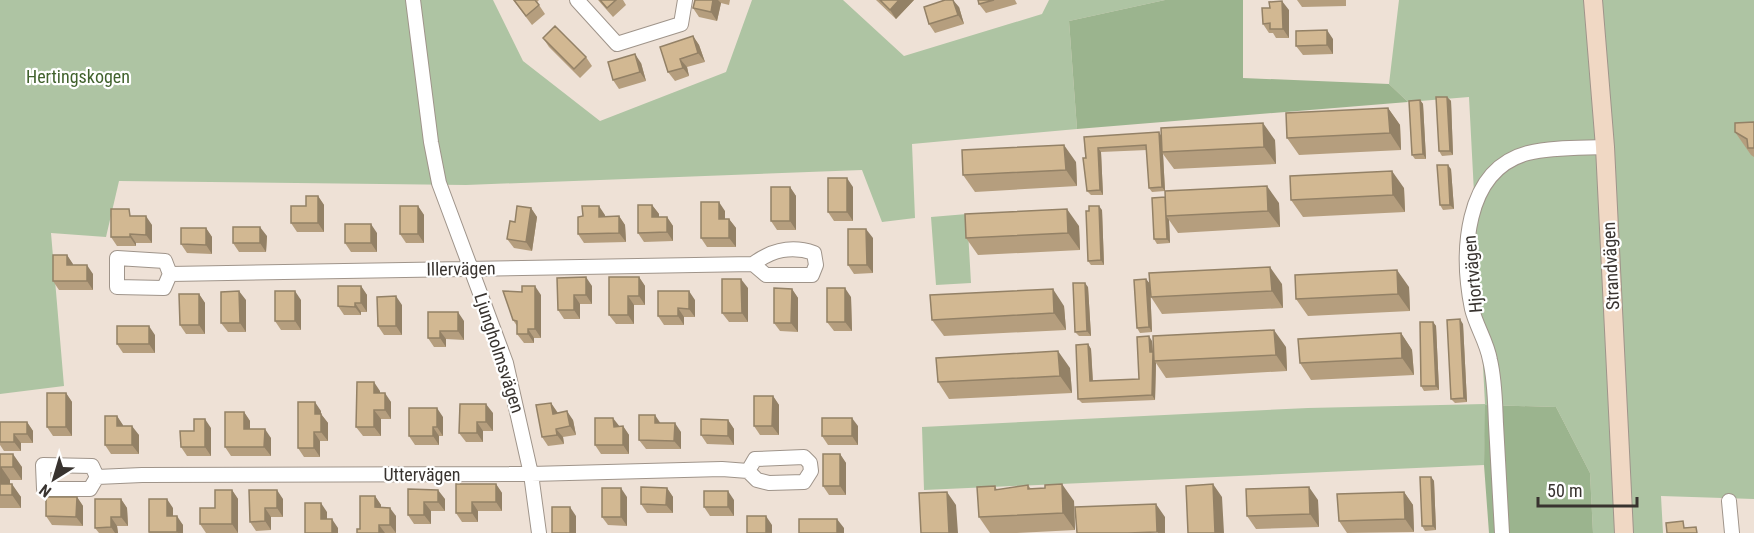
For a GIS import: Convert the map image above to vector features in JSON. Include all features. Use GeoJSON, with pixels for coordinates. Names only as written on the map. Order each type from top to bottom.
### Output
{"type":"FeatureCollection","features":[{"type":"Feature","properties":{"kind":"street","name":"Ljungholmsvägen"},"geometry":{"type":"LineString","coordinates":[[413,0],[431,142],[439,183],[506,363],[531,474],[539,533]]}},
{"type":"Feature","properties":{"kind":"street"},"geometry":{"type":"LineString","coordinates":[[577,0],[617,44],[681,24],[685,0]]}},
{"type":"Feature","properties":{"kind":"street","name":"Strandvägen"},"geometry":{"type":"LineString","coordinates":[[1593,0],[1605,147],[1624,533]]}},
{"type":"Feature","properties":{"kind":"street","name":"Hjortvägen"},"geometry":{"type":"LineString","coordinates":[[1502,533],[1494,391],[1490,360],[1472,309],[1467,247],[1468,224],[1477,198],[1493,173],[1508,160],[1528,153],[1605,147]]}},
{"type":"Feature","properties":{"kind":"street","name":"Illervägen"},"geometry":{"type":"LineString","coordinates":[[170,274],[753,264]]}},
{"type":"Feature","properties":{"kind":"street","name":"Uttervägen"},"geometry":{"type":"LineString","coordinates":[[97,477],[531,474],[722,469],[748,471]]}},
{"type":"Feature","properties":{"kind":"street"},"geometry":{"type":"LineString","coordinates":[[1729,501],[1732,533]]}},
{"type":"Feature","properties":{"kind":"green space","name":"Hertingskogen"},"geometry":{"type":"Polygon","coordinates":[[[0,0],[493,0],[523,61],[600,121],[726,72],[752,0],[843,0],[904,56],[1042,14],[1049,0],[1165,0],[1069,21],[1077,129],[912,144],[915,218],[882,222],[862,170],[466,185],[119,181],[106,237],[51,233],[64,386],[0,394],[0,0]]]}},
{"type":"Feature","properties":{"kind":"green space"},"geometry":{"type":"Polygon","coordinates":[[[1165,0],[1243,0],[1243,78],[1389,84],[1408,102],[1077,129],[1069,21],[1165,0]]]}},
{"type":"Feature","properties":{"kind":"green space"},"geometry":{"type":"Polygon","coordinates":[[[1399,0],[1754,0],[1754,499],[1661,496],[1663,533],[1593,533],[1590,473],[1556,407],[1486,405],[1484,465],[924,490],[922,427],[1308,408],[1485,404],[1469,97],[1408,102],[1389,84],[1399,0]]]}},
{"type":"Feature","properties":{"kind":"green space"},"geometry":{"type":"Polygon","coordinates":[[[967,214],[971,283],[936,285],[931,217],[967,214]]]}},
{"type":"Feature","properties":{"kind":"green space"},"geometry":{"type":"Polygon","coordinates":[[[1485,405],[1556,407],[1590,473],[1593,533],[1489,533],[1484,465],[1485,405]]]}},
{"type":"Feature","properties":{"kind":"building"},"geometry":{"type":"Polygon","coordinates":[[[514,0],[535,0],[539,5],[526,16],[514,0]]]}},
{"type":"Feature","properties":{"kind":"building"},"geometry":{"type":"Polygon","coordinates":[[[600,0],[616,0],[607,8],[600,0]]]}},
{"type":"Feature","properties":{"kind":"building"},"geometry":{"type":"Polygon","coordinates":[[[695,0],[713,0],[711,12],[693,8],[695,0]]]}},
{"type":"Feature","properties":{"kind":"building"},"geometry":{"type":"Polygon","coordinates":[[[880,0],[899,0],[890,10],[880,0]]]}},
{"type":"Feature","properties":{"kind":"building"},"geometry":{"type":"Polygon","coordinates":[[[945,0],[953,0],[958,15],[929,24],[924,7],[945,0]]]}},
{"type":"Feature","properties":{"kind":"building"},"geometry":{"type":"Polygon","coordinates":[[[978,0],[994,0],[979,4],[978,0]]]}},
{"type":"Feature","properties":{"kind":"building"},"geometry":{"type":"Polygon","coordinates":[[[1282,1],[1283,29],[1270,29],[1270,23],[1263,24],[1262,8],[1270,8],[1269,2],[1282,1]]]}},
{"type":"Feature","properties":{"kind":"building"},"geometry":{"type":"Polygon","coordinates":[[[555,26],[586,57],[574,69],[543,38],[555,26]]]}},
{"type":"Feature","properties":{"kind":"building"},"geometry":{"type":"Polygon","coordinates":[[[1327,30],[1327,45],[1296,46],[1296,31],[1327,30]]]}},
{"type":"Feature","properties":{"kind":"building"},"geometry":{"type":"Polygon","coordinates":[[[693,36],[698,53],[680,59],[683,68],[668,72],[660,47],[693,36]]]}},
{"type":"Feature","properties":{"kind":"building"},"geometry":{"type":"Polygon","coordinates":[[[635,54],[640,72],[613,80],[608,62],[635,54]]]}},
{"type":"Feature","properties":{"kind":"building"},"geometry":{"type":"Polygon","coordinates":[[[1436,97],[1447,97],[1450,151],[1439,151],[1436,97]]]}},
{"type":"Feature","properties":{"kind":"building"},"geometry":{"type":"Polygon","coordinates":[[[1420,100],[1423,154],[1412,155],[1409,101],[1420,100]]]}},
{"type":"Feature","properties":{"kind":"building"},"geometry":{"type":"Polygon","coordinates":[[[1388,108],[1390,133],[1287,138],[1286,113],[1388,108]]]}},
{"type":"Feature","properties":{"kind":"building"},"geometry":{"type":"Polygon","coordinates":[[[1754,122],[1754,148],[1748,148],[1747,139],[1735,132],[1735,123],[1754,122]]]}},
{"type":"Feature","properties":{"kind":"building"},"geometry":{"type":"Polygon","coordinates":[[[1263,123],[1264,147],[1162,152],[1161,128],[1263,123]]]}},
{"type":"Feature","properties":{"kind":"building"},"geometry":{"type":"Polygon","coordinates":[[[1159,132],[1162,187],[1149,188],[1146,145],[1098,148],[1100,190],[1087,191],[1083,158],[1086,158],[1084,137],[1159,132]]]}},
{"type":"Feature","properties":{"kind":"building"},"geometry":{"type":"Polygon","coordinates":[[[1064,145],[1066,170],[963,175],[962,150],[1064,145]]]}},
{"type":"Feature","properties":{"kind":"building"},"geometry":{"type":"Polygon","coordinates":[[[1437,165],[1448,165],[1450,205],[1440,205],[1437,165]]]}},
{"type":"Feature","properties":{"kind":"building"},"geometry":{"type":"Polygon","coordinates":[[[1392,171],[1393,195],[1291,200],[1290,176],[1392,171]]]}},
{"type":"Feature","properties":{"kind":"building"},"geometry":{"type":"Polygon","coordinates":[[[828,178],[847,178],[847,212],[828,212],[828,178]]]}},
{"type":"Feature","properties":{"kind":"building"},"geometry":{"type":"Polygon","coordinates":[[[1267,186],[1268,211],[1166,216],[1165,191],[1267,186]]]}},
{"type":"Feature","properties":{"kind":"building"},"geometry":{"type":"Polygon","coordinates":[[[771,187],[790,187],[790,221],[771,221],[771,187]]]}},
{"type":"Feature","properties":{"kind":"building"},"geometry":{"type":"Polygon","coordinates":[[[306,196],[318,196],[318,223],[291,223],[291,206],[306,206],[306,196]]]}},
{"type":"Feature","properties":{"kind":"building"},"geometry":{"type":"Polygon","coordinates":[[[1165,197],[1167,239],[1154,239],[1152,198],[1165,197]]]}},
{"type":"Feature","properties":{"kind":"building"},"geometry":{"type":"Polygon","coordinates":[[[701,202],[719,202],[719,219],[729,219],[729,238],[701,238],[701,202]]]}},
{"type":"Feature","properties":{"kind":"building"},"geometry":{"type":"Polygon","coordinates":[[[638,205],[652,205],[652,217],[667,217],[667,232],[638,233],[638,205]]]}},
{"type":"Feature","properties":{"kind":"building"},"geometry":{"type":"Polygon","coordinates":[[[400,206],[418,206],[418,234],[400,234],[400,206]]]}},
{"type":"Feature","properties":{"kind":"building"},"geometry":{"type":"Polygon","coordinates":[[[517,206],[531,208],[526,242],[507,239],[510,221],[515,222],[517,206]]]}},
{"type":"Feature","properties":{"kind":"building"},"geometry":{"type":"Polygon","coordinates":[[[582,206],[599,206],[599,217],[619,216],[619,233],[578,234],[578,217],[583,216],[582,206]]]}},
{"type":"Feature","properties":{"kind":"building"},"geometry":{"type":"Polygon","coordinates":[[[1089,206],[1099,206],[1101,260],[1088,261],[1086,211],[1089,211],[1089,206]]]}},
{"type":"Feature","properties":{"kind":"building"},"geometry":{"type":"Polygon","coordinates":[[[111,209],[129,209],[130,216],[146,216],[146,235],[130,234],[130,237],[111,237],[111,209]]]}},
{"type":"Feature","properties":{"kind":"building"},"geometry":{"type":"Polygon","coordinates":[[[1067,209],[1068,233],[966,238],[965,214],[1067,209]]]}},
{"type":"Feature","properties":{"kind":"building"},"geometry":{"type":"Polygon","coordinates":[[[345,224],[371,224],[371,243],[345,243],[345,224]]]}},
{"type":"Feature","properties":{"kind":"building"},"geometry":{"type":"Polygon","coordinates":[[[233,227],[260,227],[260,243],[233,243],[233,227]]]}},
{"type":"Feature","properties":{"kind":"building"},"geometry":{"type":"Polygon","coordinates":[[[181,228],[206,228],[206,245],[181,244],[181,228]]]}},
{"type":"Feature","properties":{"kind":"building"},"geometry":{"type":"Polygon","coordinates":[[[848,229],[866,229],[867,265],[848,265],[848,229]]]}},
{"type":"Feature","properties":{"kind":"building"},"geometry":{"type":"Polygon","coordinates":[[[53,255],[67,255],[67,265],[87,265],[87,281],[53,281],[53,255]]]}},
{"type":"Feature","properties":{"kind":"building"},"geometry":{"type":"Polygon","coordinates":[[[1270,267],[1272,291],[1151,297],[1149,273],[1270,267]]]}},
{"type":"Feature","properties":{"kind":"building"},"geometry":{"type":"Polygon","coordinates":[[[1397,270],[1398,294],[1296,299],[1295,275],[1397,270]]]}},
{"type":"Feature","properties":{"kind":"building"},"geometry":{"type":"Polygon","coordinates":[[[586,277],[586,295],[574,295],[574,310],[558,310],[557,278],[586,277]]]}},
{"type":"Feature","properties":{"kind":"building"},"geometry":{"type":"Polygon","coordinates":[[[609,277],[639,277],[639,296],[628,296],[628,315],[609,315],[609,277]]]}},
{"type":"Feature","properties":{"kind":"building"},"geometry":{"type":"Polygon","coordinates":[[[722,279],[741,279],[742,313],[722,313],[722,279]]]}},
{"type":"Feature","properties":{"kind":"building"},"geometry":{"type":"Polygon","coordinates":[[[1146,279],[1149,327],[1137,328],[1134,280],[1146,279]]]}},
{"type":"Feature","properties":{"kind":"building"},"geometry":{"type":"Polygon","coordinates":[[[1073,283],[1085,283],[1087,331],[1075,332],[1073,283]]]}},
{"type":"Feature","properties":{"kind":"building"},"geometry":{"type":"Polygon","coordinates":[[[338,286],[361,286],[361,303],[355,303],[355,307],[338,306],[338,286]]]}},
{"type":"Feature","properties":{"kind":"building"},"geometry":{"type":"Polygon","coordinates":[[[522,286],[535,286],[535,329],[528,329],[528,334],[517,334],[517,321],[513,320],[503,291],[522,292],[522,286]]]}},
{"type":"Feature","properties":{"kind":"building"},"geometry":{"type":"Polygon","coordinates":[[[774,288],[792,289],[791,323],[774,323],[774,288]]]}},
{"type":"Feature","properties":{"kind":"building"},"geometry":{"type":"Polygon","coordinates":[[[827,288],[845,288],[845,322],[827,322],[827,288]]]}},
{"type":"Feature","properties":{"kind":"building"},"geometry":{"type":"Polygon","coordinates":[[[1053,289],[1054,313],[932,320],[930,295],[1053,289]]]}},
{"type":"Feature","properties":{"kind":"building"},"geometry":{"type":"Polygon","coordinates":[[[239,291],[240,323],[221,323],[221,292],[239,291]]]}},
{"type":"Feature","properties":{"kind":"building"},"geometry":{"type":"Polygon","coordinates":[[[275,291],[295,291],[295,321],[275,321],[275,291]]]}},
{"type":"Feature","properties":{"kind":"building"},"geometry":{"type":"Polygon","coordinates":[[[658,291],[689,291],[689,309],[678,308],[678,316],[658,316],[658,291]]]}},
{"type":"Feature","properties":{"kind":"building"},"geometry":{"type":"Polygon","coordinates":[[[179,294],[199,294],[199,325],[180,325],[179,294]]]}},
{"type":"Feature","properties":{"kind":"building"},"geometry":{"type":"Polygon","coordinates":[[[396,296],[396,326],[378,326],[377,297],[396,296]]]}},
{"type":"Feature","properties":{"kind":"building"},"geometry":{"type":"Polygon","coordinates":[[[428,312],[458,312],[458,331],[440,331],[440,338],[428,338],[428,312]]]}},
{"type":"Feature","properties":{"kind":"building"},"geometry":{"type":"Polygon","coordinates":[[[1460,319],[1464,398],[1451,399],[1447,320],[1460,319]]]}},
{"type":"Feature","properties":{"kind":"building"},"geometry":{"type":"Polygon","coordinates":[[[1420,322],[1433,322],[1436,386],[1421,386],[1420,322]]]}},
{"type":"Feature","properties":{"kind":"building"},"geometry":{"type":"Polygon","coordinates":[[[117,326],[149,326],[149,344],[117,344],[117,326]]]}},
{"type":"Feature","properties":{"kind":"building"},"geometry":{"type":"Polygon","coordinates":[[[1274,330],[1276,355],[1154,361],[1153,336],[1274,330]]]}},
{"type":"Feature","properties":{"kind":"building"},"geometry":{"type":"Polygon","coordinates":[[[1401,333],[1402,358],[1300,363],[1298,339],[1401,333]]]}},
{"type":"Feature","properties":{"kind":"building"},"geometry":{"type":"Polygon","coordinates":[[[1149,336],[1150,352],[1153,352],[1152,395],[1078,399],[1076,345],[1088,344],[1090,381],[1139,379],[1137,337],[1149,336]]]}},
{"type":"Feature","properties":{"kind":"building"},"geometry":{"type":"Polygon","coordinates":[[[1058,351],[1060,376],[938,382],[936,358],[1058,351]]]}},
{"type":"Feature","properties":{"kind":"building"},"geometry":{"type":"Polygon","coordinates":[[[357,382],[374,382],[374,393],[385,393],[385,410],[374,410],[374,427],[356,427],[357,382]]]}},
{"type":"Feature","properties":{"kind":"building"},"geometry":{"type":"Polygon","coordinates":[[[47,393],[66,393],[66,427],[47,427],[47,393]]]}},
{"type":"Feature","properties":{"kind":"building"},"geometry":{"type":"Polygon","coordinates":[[[754,396],[773,396],[772,426],[754,426],[754,396]]]}},
{"type":"Feature","properties":{"kind":"building"},"geometry":{"type":"Polygon","coordinates":[[[298,402],[315,402],[315,414],[321,414],[321,432],[314,432],[314,448],[298,448],[298,402]]]}},
{"type":"Feature","properties":{"kind":"building"},"geometry":{"type":"Polygon","coordinates":[[[551,403],[553,414],[567,411],[570,426],[556,429],[557,435],[542,437],[536,405],[551,403]]]}},
{"type":"Feature","properties":{"kind":"building"},"geometry":{"type":"Polygon","coordinates":[[[460,404],[486,404],[486,422],[477,422],[477,433],[459,433],[460,404]]]}},
{"type":"Feature","properties":{"kind":"building"},"geometry":{"type":"Polygon","coordinates":[[[409,408],[437,408],[437,427],[433,427],[433,436],[409,436],[409,408]]]}},
{"type":"Feature","properties":{"kind":"building"},"geometry":{"type":"Polygon","coordinates":[[[225,412],[244,412],[244,429],[265,429],[264,447],[225,447],[225,412]]]}},
{"type":"Feature","properties":{"kind":"building"},"geometry":{"type":"Polygon","coordinates":[[[639,415],[655,415],[655,423],[675,423],[674,441],[639,440],[639,415]]]}},
{"type":"Feature","properties":{"kind":"building"},"geometry":{"type":"Polygon","coordinates":[[[105,416],[117,416],[117,426],[132,426],[132,445],[105,445],[105,416]]]}},
{"type":"Feature","properties":{"kind":"building"},"geometry":{"type":"Polygon","coordinates":[[[595,418],[613,418],[614,427],[623,426],[623,445],[595,445],[595,418]]]}},
{"type":"Feature","properties":{"kind":"building"},"geometry":{"type":"Polygon","coordinates":[[[822,418],[852,418],[852,436],[822,436],[822,418]]]}},
{"type":"Feature","properties":{"kind":"building"},"geometry":{"type":"Polygon","coordinates":[[[194,419],[205,419],[205,447],[181,447],[180,431],[194,431],[194,419]]]}},
{"type":"Feature","properties":{"kind":"building"},"geometry":{"type":"Polygon","coordinates":[[[701,419],[728,420],[728,436],[701,435],[701,419]]]}},
{"type":"Feature","properties":{"kind":"building"},"geometry":{"type":"Polygon","coordinates":[[[0,422],[27,422],[27,434],[14,434],[14,442],[0,442],[0,422]]]}},
{"type":"Feature","properties":{"kind":"building"},"geometry":{"type":"Polygon","coordinates":[[[0,454],[13,454],[13,467],[1,467],[1,484],[12,484],[12,495],[0,495],[0,454]]]}},
{"type":"Feature","properties":{"kind":"building"},"geometry":{"type":"Polygon","coordinates":[[[823,454],[840,454],[840,486],[823,486],[823,454]]]}},
{"type":"Feature","properties":{"kind":"building"},"geometry":{"type":"Polygon","coordinates":[[[1420,477],[1431,477],[1433,526],[1422,526],[1420,477]]]}},
{"type":"Feature","properties":{"kind":"building"},"geometry":{"type":"Polygon","coordinates":[[[456,484],[496,484],[496,502],[472,502],[472,513],[456,513],[456,484]]]}},
{"type":"Feature","properties":{"kind":"building"},"geometry":{"type":"Polygon","coordinates":[[[1062,484],[1063,513],[979,517],[977,487],[995,486],[995,490],[1028,485],[1028,489],[1062,484]]]}},
{"type":"Feature","properties":{"kind":"building"},"geometry":{"type":"Polygon","coordinates":[[[1213,484],[1215,533],[1188,533],[1186,486],[1213,484]]]}},
{"type":"Feature","properties":{"kind":"building"},"geometry":{"type":"Polygon","coordinates":[[[641,487],[667,488],[666,505],[641,504],[641,487]]]}},
{"type":"Feature","properties":{"kind":"building"},"geometry":{"type":"Polygon","coordinates":[[[1309,487],[1310,514],[1247,516],[1246,489],[1309,487]]]}},
{"type":"Feature","properties":{"kind":"building"},"geometry":{"type":"Polygon","coordinates":[[[602,488],[621,488],[621,517],[602,517],[602,488]]]}},
{"type":"Feature","properties":{"kind":"building"},"geometry":{"type":"Polygon","coordinates":[[[408,489],[438,490],[438,502],[424,502],[424,515],[408,515],[408,489]]]}},
{"type":"Feature","properties":{"kind":"building"},"geometry":{"type":"Polygon","coordinates":[[[215,490],[232,490],[232,524],[200,524],[200,508],[215,508],[215,490]]]}},
{"type":"Feature","properties":{"kind":"building"},"geometry":{"type":"Polygon","coordinates":[[[249,490],[277,490],[277,508],[265,508],[265,521],[250,522],[249,490]]]}},
{"type":"Feature","properties":{"kind":"building"},"geometry":{"type":"Polygon","coordinates":[[[704,491],[728,491],[728,507],[704,507],[704,491]]]}},
{"type":"Feature","properties":{"kind":"building"},"geometry":{"type":"Polygon","coordinates":[[[947,492],[949,533],[921,533],[919,493],[947,492]]]}},
{"type":"Feature","properties":{"kind":"building"},"geometry":{"type":"Polygon","coordinates":[[[1404,492],[1405,519],[1339,521],[1337,494],[1404,492]]]}},
{"type":"Feature","properties":{"kind":"building"},"geometry":{"type":"Polygon","coordinates":[[[360,496],[375,496],[375,507],[390,508],[390,525],[379,525],[379,533],[357,533],[357,529],[360,529],[360,496]]]}},
{"type":"Feature","properties":{"kind":"building"},"geometry":{"type":"Polygon","coordinates":[[[46,497],[77,497],[76,517],[46,516],[46,497]]]}},
{"type":"Feature","properties":{"kind":"building"},"geometry":{"type":"Polygon","coordinates":[[[95,499],[121,499],[121,517],[111,517],[111,527],[95,528],[95,499]]]}},
{"type":"Feature","properties":{"kind":"building"},"geometry":{"type":"Polygon","coordinates":[[[149,499],[167,499],[167,516],[177,516],[177,532],[149,532],[149,499]]]}},
{"type":"Feature","properties":{"kind":"building"},"geometry":{"type":"Polygon","coordinates":[[[305,503],[321,503],[321,519],[332,519],[332,533],[305,533],[305,503]]]}},
{"type":"Feature","properties":{"kind":"building"},"geometry":{"type":"Polygon","coordinates":[[[1156,504],[1157,532],[1077,533],[1075,507],[1156,504]]]}},
{"type":"Feature","properties":{"kind":"building"},"geometry":{"type":"Polygon","coordinates":[[[552,507],[570,507],[570,533],[552,533],[552,507]]]}},
{"type":"Feature","properties":{"kind":"building"},"geometry":{"type":"Polygon","coordinates":[[[747,516],[766,516],[766,533],[747,533],[747,516]]]}},
{"type":"Feature","properties":{"kind":"building"},"geometry":{"type":"Polygon","coordinates":[[[799,519],[837,519],[837,533],[799,533],[799,519]]]}},
{"type":"Feature","properties":{"kind":"building"},"geometry":{"type":"Polygon","coordinates":[[[1683,521],[1684,528],[1696,527],[1697,533],[1667,533],[1666,523],[1683,521]]]}}]}
